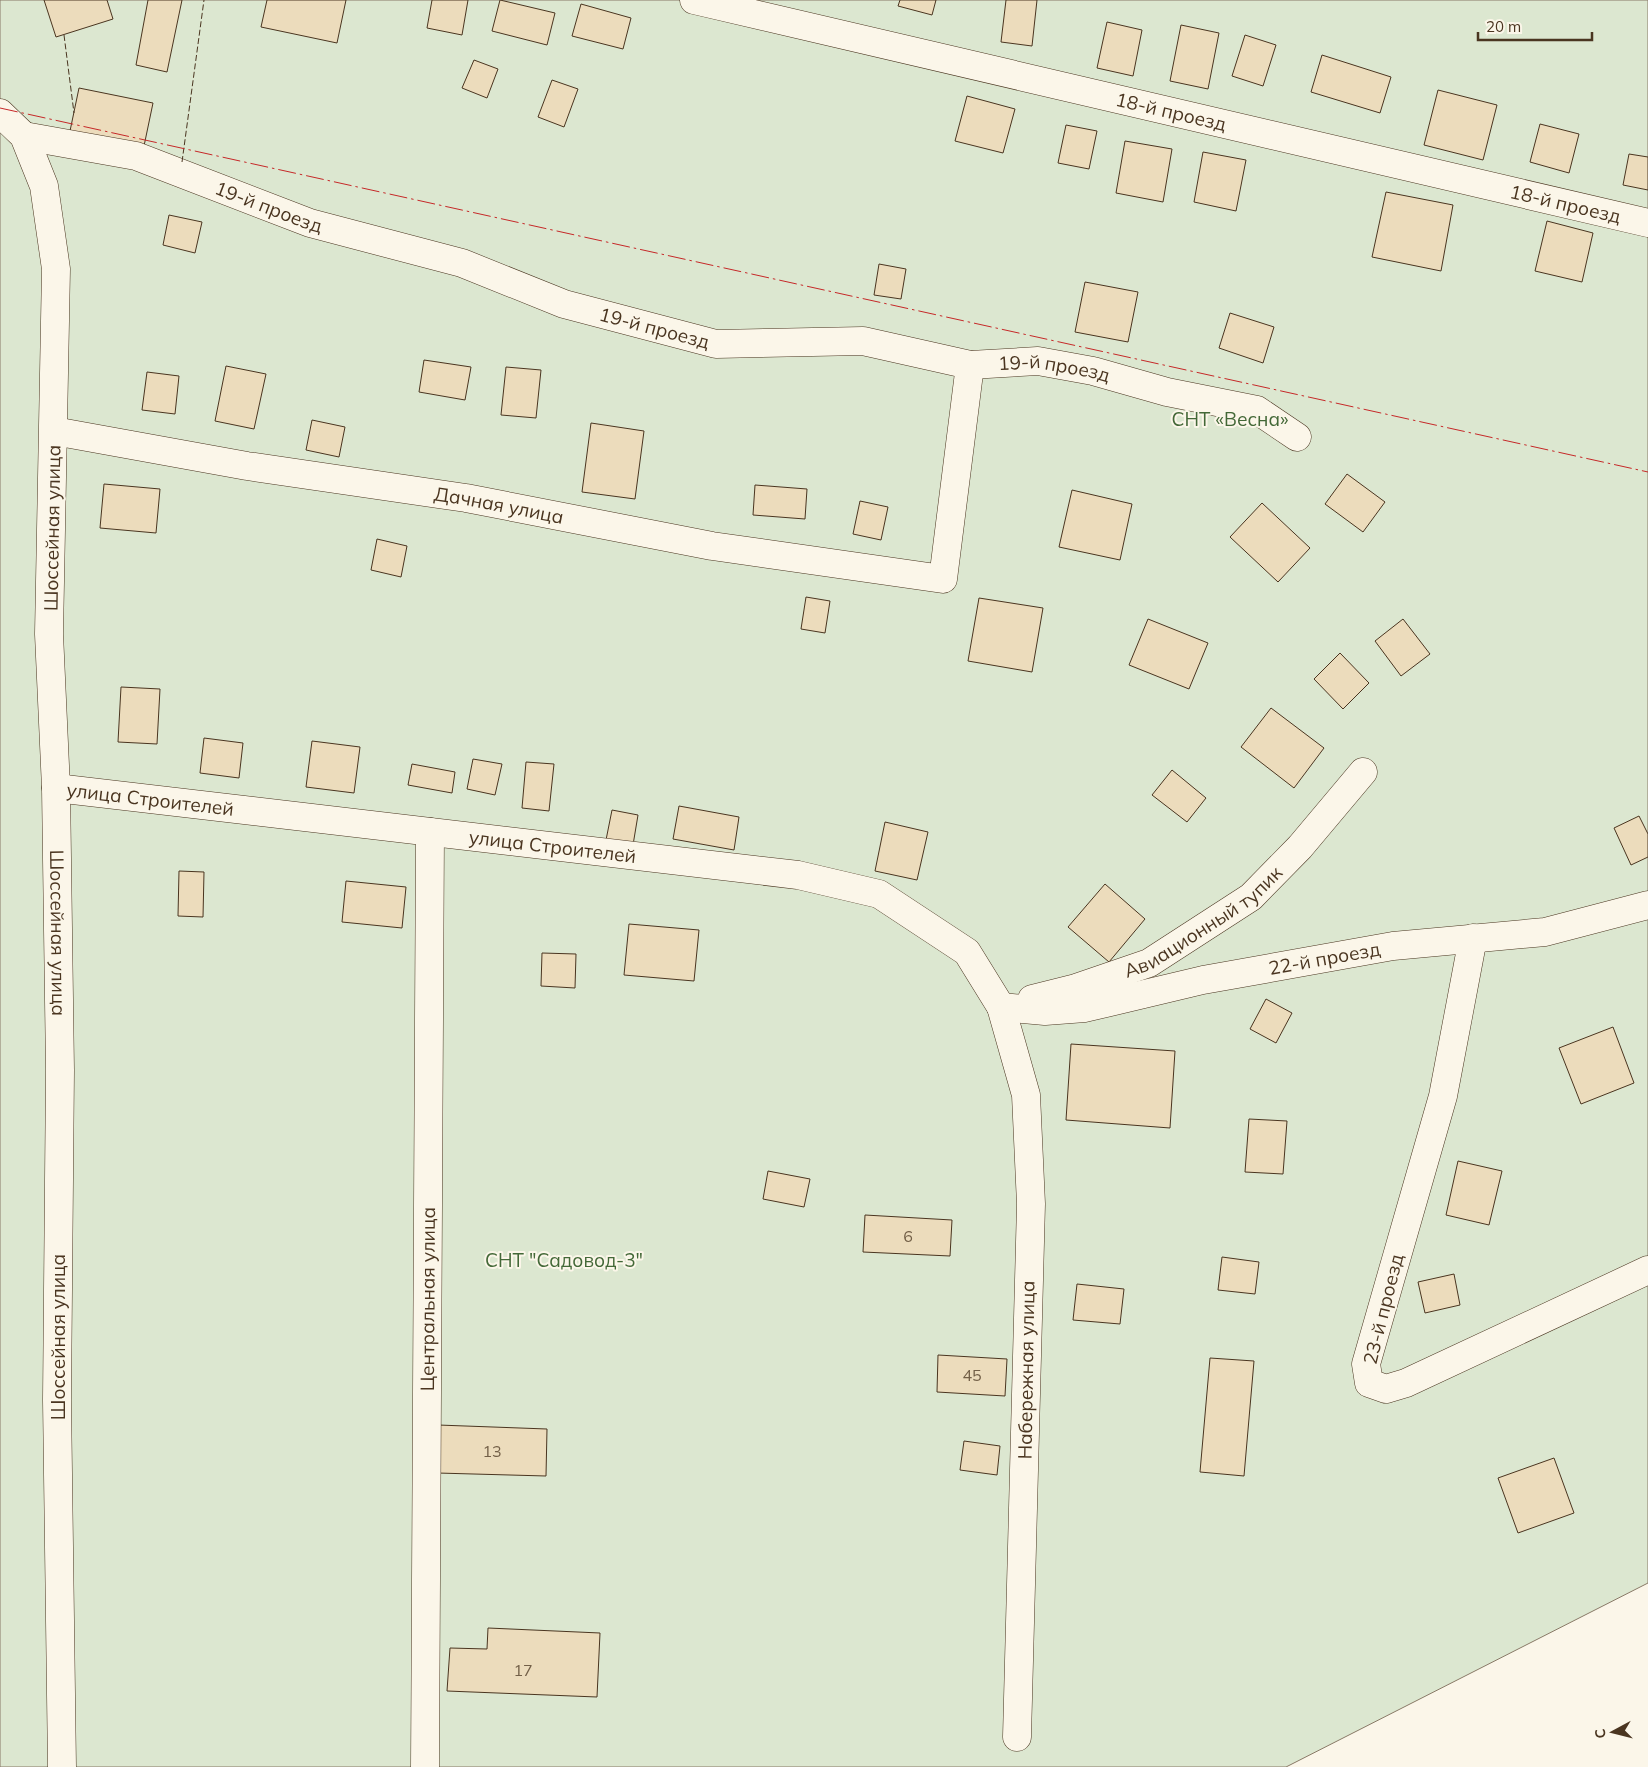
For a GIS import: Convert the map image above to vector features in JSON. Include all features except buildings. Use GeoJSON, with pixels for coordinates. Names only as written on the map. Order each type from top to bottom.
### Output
{"type":"FeatureCollection","features":[{"type":"Feature","properties":{"kind":"street","name":"18-й проезд"},"geometry":{"type":"LineString","coordinates":[[694,0],[1648,222]]}},
{"type":"Feature","properties":{"kind":"street","name":"Шоссейная улица"},"geometry":{"type":"LineString","coordinates":[[0,113],[24,136],[44,186],[56,269],[49,634],[56,788],[60,1070],[56,1400],[62,1767]]}},
{"type":"Feature","properties":{"kind":"street","name":"19-й проезд"},"geometry":{"type":"LineString","coordinates":[[24,136],[136,156],[310,223],[462,263],[564,304],[716,344],[863,341],[970,365],[1038,361],[1093,371],[1167,392],[1257,410],[1297,437]]}},
{"type":"Feature","properties":{"kind":"street","name":"Дачная улица"},"geometry":{"type":"LineString","coordinates":[[54,431],[247,466],[466,498],[712,546],[943,579],[970,365]]}},
{"type":"Feature","properties":{"kind":"street","name":"Авиационный тупик"},"geometry":{"type":"LineString","coordinates":[[1001,1008],[1076,988],[1149,963],[1196,934],[1251,897],[1300,847],[1363,772]]}},
{"type":"Feature","properties":{"kind":"street","name":"улица Строителей"},"geometry":{"type":"LineString","coordinates":[[56,788],[798,875],[879,894],[967,952],[1001,1008]]}},
{"type":"Feature","properties":{"kind":"street","name":"Центральная улица"},"geometry":{"type":"LineString","coordinates":[[425,1767],[430,832]]}},
{"type":"Feature","properties":{"kind":"street","name":"22-й проезд"},"geometry":{"type":"LineString","coordinates":[[1001,1008],[1045,1011],[1085,1008],[1203,980],[1393,946],[1545,932],[1648,905]]}},
{"type":"Feature","properties":{"kind":"street","name":"23-й проезд"},"geometry":{"type":"LineString","coordinates":[[1473,938],[1443,1096],[1366,1364],[1369,1383],[1386,1389],[1406,1383],[1648,1270]]}},
{"type":"Feature","properties":{"kind":"street","name":"Набережная улица"},"geometry":{"type":"LineString","coordinates":[[1001,1008],[1026,1095],[1030,1204],[1017,1737]]}},
{"type":"Feature","properties":{"kind":"green space"},"geometry":{"type":"Polygon","coordinates":[[[0,0],[1648,0],[1648,1583],[1286,1767],[0,1767],[0,0]]]}},
{"type":"Feature","properties":{"kind":"fence"},"geometry":{"type":"LineString","coordinates":[[182,162],[204,0]]}},
{"type":"Feature","properties":{"kind":"fence"},"geometry":{"type":"LineString","coordinates":[[64,35],[74,113]]}},
{"type":"Feature","properties":{"kind":"power"},"geometry":{"type":"LineString","coordinates":[[0,108],[1648,472]]}},
{"type":"Feature","properties":{"kind":"park label","name":"СНТ «Весна»"},"geometry":{"type":"Point","coordinates":[1230,419]}},
{"type":"Feature","properties":{"kind":"park label","name":"СНТ \"Садовод-3\""},"geometry":{"type":"Point","coordinates":[564,1260]}}]}
